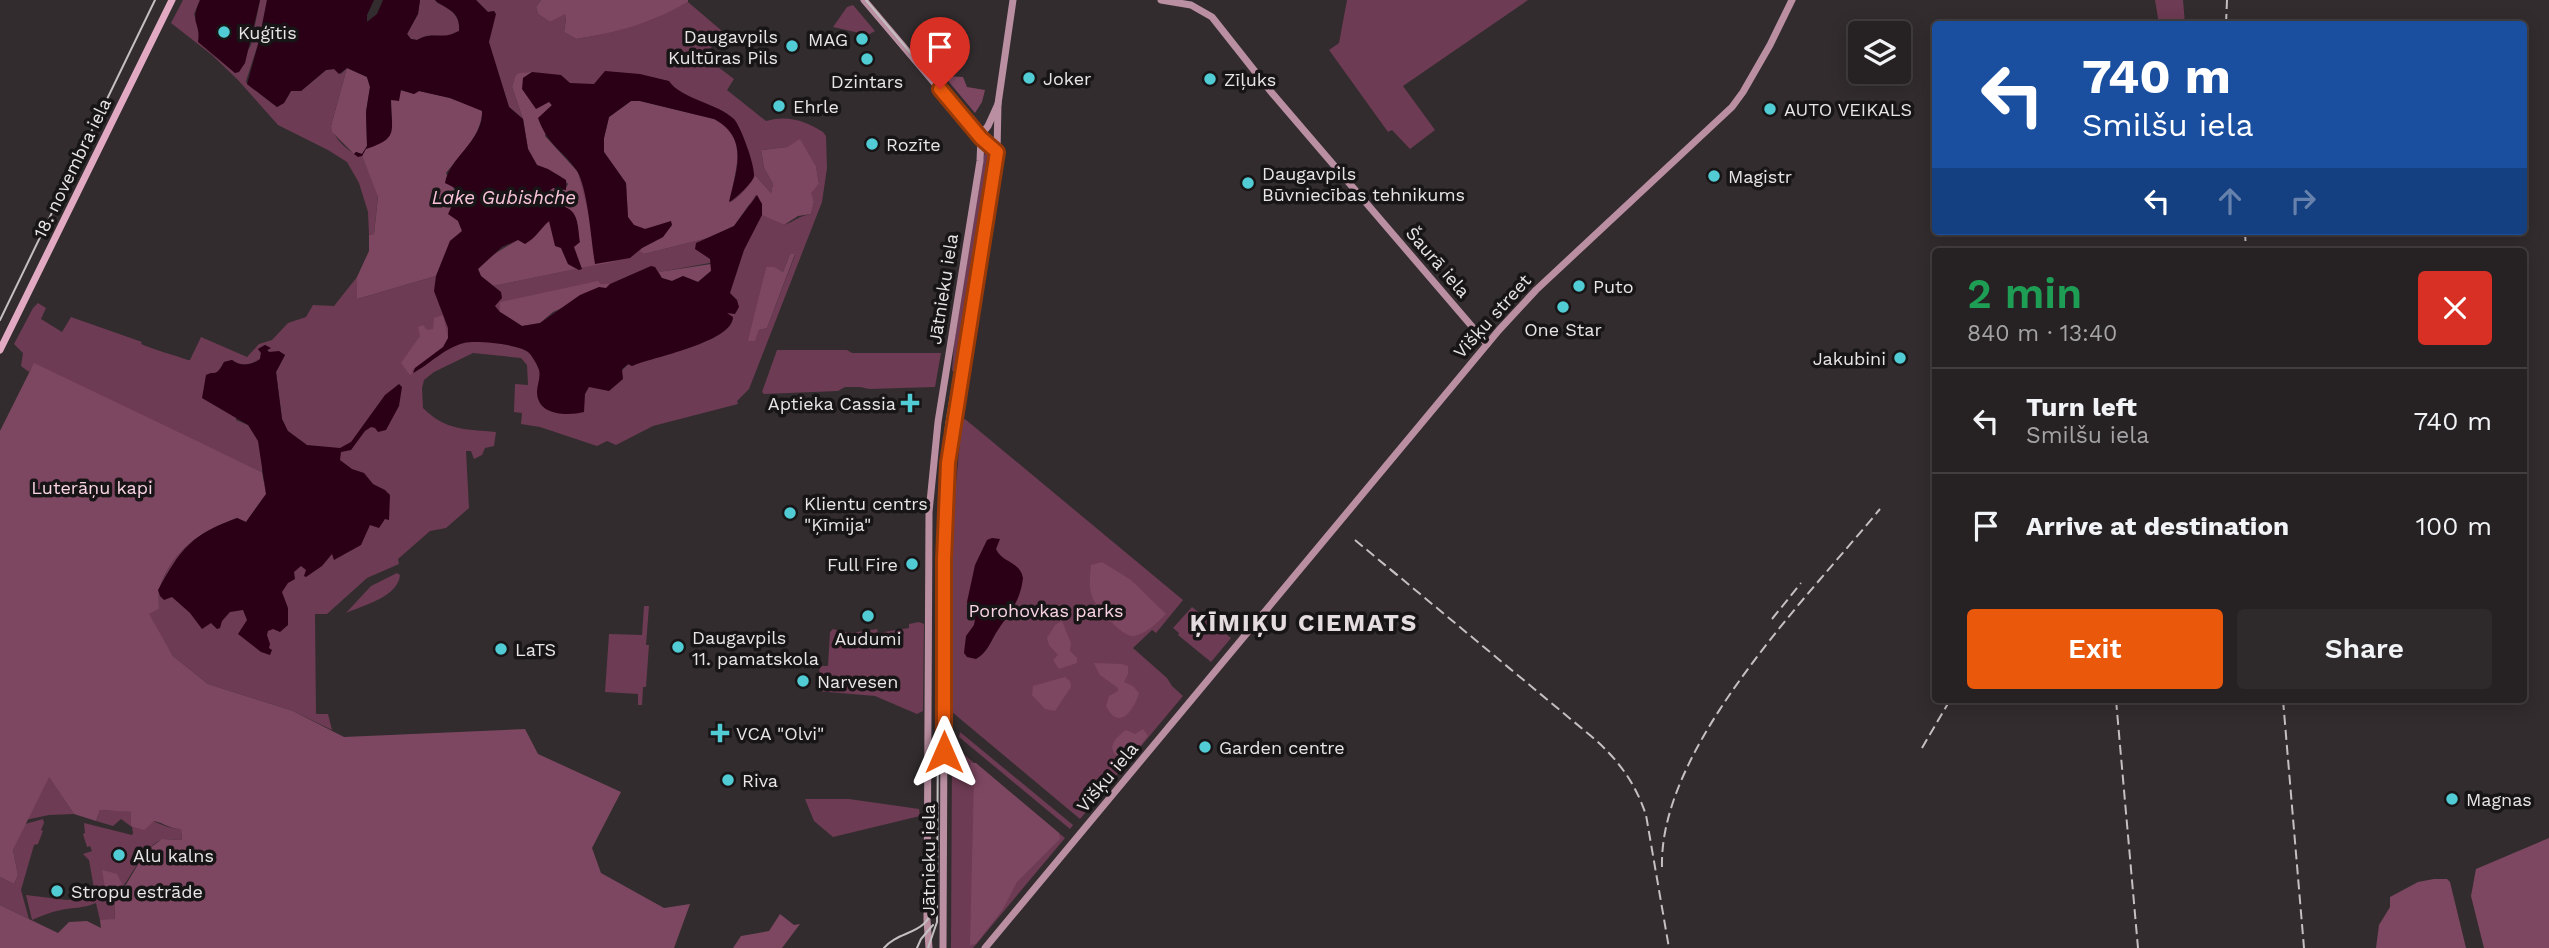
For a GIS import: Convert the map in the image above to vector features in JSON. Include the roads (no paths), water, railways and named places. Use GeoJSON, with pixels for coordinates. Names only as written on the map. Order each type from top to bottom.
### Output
{"type":"FeatureCollection","features":[{"type":"Feature","properties":{"kind":"main road","name":"18. novembra iela"},"geometry":{"type":"LineString","coordinates":[[0,350],[172,0]]}},
{"type":"Feature","properties":{"kind":"street"},"geometry":{"type":"LineString","coordinates":[[864,0],[980,137],[997,152]]}},
{"type":"Feature","properties":{"kind":"street","name":"Jātnieku iela"},"geometry":{"type":"LineString","coordinates":[[943,948],[946,490],[957,402],[997,152],[998,104],[1013,0]]}},
{"type":"Feature","properties":{"kind":"street","name":"Šaurā iela"},"geometry":{"type":"LineString","coordinates":[[1161,0],[1191,5],[1212,17],[1272,93],[1488,344]]}},
{"type":"Feature","properties":{"kind":"street","name":"Višķu street"},"geometry":{"type":"LineString","coordinates":[[985,948],[1535,290],[1732,107],[1770,45],[1792,0]]}},
{"type":"Feature","properties":{"kind":"street","name":"Jātnieku iela"},"geometry":{"type":"LineString","coordinates":[[929,948],[929,512],[938,422],[980,161],[980,137],[998,104]]}},
{"type":"Feature","properties":{"kind":"water"},"geometry":{"type":"Polygon","coordinates":[[[200,0],[260,0],[245,63],[239,72],[235,73],[198,42],[195,14],[200,0]]]}},
{"type":"Feature","properties":{"kind":"water","name":"Lake Gubishche"},"geometry":{"type":"Polygon","coordinates":[[[267,0],[374,0],[367,15],[367,22],[377,14],[383,0],[420,0],[418,14],[407,34],[411,39],[417,40],[459,31],[458,19],[452,11],[435,0],[476,0],[488,12],[494,11],[496,14],[489,42],[509,107],[523,119],[528,149],[537,165],[566,180],[566,190],[553,188],[549,191],[549,198],[575,215],[580,242],[574,247],[582,269],[579,270],[568,264],[561,248],[555,246],[549,221],[529,242],[525,244],[518,240],[502,247],[478,269],[481,276],[501,292],[502,298],[495,306],[522,326],[540,323],[580,295],[599,287],[606,288],[651,266],[655,267],[662,278],[672,281],[683,276],[698,282],[711,271],[710,259],[695,249],[696,243],[734,226],[757,195],[762,204],[762,215],[744,250],[730,293],[737,300],[739,307],[735,314],[727,313],[733,317],[730,326],[720,334],[690,348],[632,366],[628,364],[622,369],[623,379],[609,391],[589,387],[585,394],[584,412],[562,414],[542,406],[537,392],[539,370],[528,352],[515,347],[487,342],[464,343],[413,373],[415,368],[443,347],[448,338],[448,328],[434,291],[436,276],[450,241],[462,231],[458,221],[448,214],[457,195],[455,188],[445,183],[453,165],[478,131],[482,111],[450,98],[401,90],[399,101],[391,100],[392,126],[389,137],[366,149],[362,156],[358,157],[354,154],[362,154],[367,146],[366,112],[370,87],[367,77],[347,68],[339,74],[334,69],[326,70],[301,91],[291,91],[284,103],[277,107],[247,84],[267,0]]]}},
{"type":"Feature","properties":{"kind":"water","name":"Lake Gubishche"},"geometry":{"type":"Polygon","coordinates":[[[605,71],[640,74],[669,81],[682,92],[727,114],[737,123],[744,138],[754,176],[744,190],[729,202],[738,156],[733,136],[725,127],[714,119],[631,101],[609,117],[604,152],[626,183],[628,217],[634,225],[645,229],[671,221],[672,225],[663,237],[630,258],[595,264],[581,179],[572,164],[546,135],[538,118],[552,105],[549,102],[536,109],[522,89],[523,78],[532,72],[561,75],[570,83],[594,84],[605,71]]]}},
{"type":"Feature","properties":{"kind":"water"},"geometry":{"type":"Polygon","coordinates":[[[265,345],[271,348],[267,350],[269,352],[279,351],[285,355],[276,372],[282,419],[288,431],[307,445],[340,448],[351,442],[385,395],[399,384],[402,387],[399,406],[386,430],[378,432],[371,427],[351,450],[341,452],[340,460],[352,469],[364,473],[373,484],[390,495],[389,520],[385,519],[379,528],[370,525],[361,545],[334,560],[332,554],[322,566],[306,577],[306,570],[301,566],[294,572],[295,579],[288,583],[282,592],[288,608],[288,625],[280,632],[273,629],[268,631],[269,648],[272,650],[270,655],[261,652],[238,634],[247,620],[243,610],[230,612],[220,628],[217,629],[211,623],[202,629],[190,613],[172,597],[164,600],[158,590],[181,553],[198,537],[237,518],[246,522],[266,494],[258,441],[248,425],[202,398],[206,375],[217,372],[224,362],[232,360],[239,364],[250,364],[257,361],[261,353],[258,349],[265,345]]]}},
{"type":"Feature","properties":{"kind":"water"},"geometry":{"type":"Polygon","coordinates":[[[1000,539],[996,549],[1002,557],[1018,568],[1023,578],[1013,607],[986,651],[976,659],[967,657],[964,653],[966,636],[975,619],[967,602],[975,565],[987,540],[1000,539]]]}},
{"type":"Feature","properties":{"kind":"tram line"},"geometry":{"type":"LineString","coordinates":[[0,320],[155,0]]}},
{"type":"Feature","properties":{"kind":"tram line"},"geometry":{"type":"LineString","coordinates":[[866,0],[985,141],[991,154],[946,426],[939,498],[937,922],[928,948]]}},
{"type":"Feature","properties":{"kind":"tram line"},"geometry":{"type":"LineString","coordinates":[[884,948],[926,922],[934,904]]}},
{"type":"Feature","properties":{"kind":"tram line"},"geometry":{"type":"LineString","coordinates":[[917,948],[933,925]]}},
{"type":"Feature","properties":{"kind":"railway"},"geometry":{"type":"LineString","coordinates":[[2226,21],[2227,0]]}},
{"type":"Feature","properties":{"kind":"railway"},"geometry":{"type":"LineString","coordinates":[[2245,235],[2246,248]]}},
{"type":"Feature","properties":{"kind":"railway"},"geometry":{"type":"LineString","coordinates":[[1662,867],[1668,821],[1685,773],[1710,724],[1742,676],[1778,630],[1880,509]]}},
{"type":"Feature","properties":{"kind":"railway"},"geometry":{"type":"LineString","coordinates":[[1355,540],[1397,575]]}},
{"type":"Feature","properties":{"kind":"railway"},"geometry":{"type":"LineString","coordinates":[[1390,569],[1591,736],[1624,771],[1646,815],[1669,948]]}},
{"type":"Feature","properties":{"kind":"railway"},"geometry":{"type":"LineString","coordinates":[[1772,619],[1801,583]]}},
{"type":"Feature","properties":{"kind":"railway"},"geometry":{"type":"LineString","coordinates":[[1922,748],[1948,703]]}},
{"type":"Feature","properties":{"kind":"railway"},"geometry":{"type":"LineString","coordinates":[[2116,703],[2138,948]]}},
{"type":"Feature","properties":{"kind":"railway"},"geometry":{"type":"LineString","coordinates":[[2283,703],[2304,948]]}},
{"type":"Feature","properties":{"kind":"place","name":"Kuģītis"},"geometry":{"type":"Point","coordinates":[224,32]}},
{"type":"Feature","properties":{"kind":"place","name":"MAG"},"geometry":{"type":"Point","coordinates":[862,39]}},
{"type":"Feature","properties":{"kind":"place","name":"Daugavpils Kultūras Pils"},"geometry":{"type":"Point","coordinates":[792,46]}},
{"type":"Feature","properties":{"kind":"place","name":"Dzintars"},"geometry":{"type":"Point","coordinates":[867,59]}},
{"type":"Feature","properties":{"kind":"place","name":"Joker"},"geometry":{"type":"Point","coordinates":[1029,78]}},
{"type":"Feature","properties":{"kind":"place","name":"Zīļuks"},"geometry":{"type":"Point","coordinates":[1210,79]}},
{"type":"Feature","properties":{"kind":"place","name":"Ehrle"},"geometry":{"type":"Point","coordinates":[779,106]}},
{"type":"Feature","properties":{"kind":"place","name":"AUTO VEIKALS"},"geometry":{"type":"Point","coordinates":[1770,109]}},
{"type":"Feature","properties":{"kind":"place","name":"Rozīte"},"geometry":{"type":"Point","coordinates":[872,144]}},
{"type":"Feature","properties":{"kind":"place","name":"Magistr"},"geometry":{"type":"Point","coordinates":[1714,176]}},
{"type":"Feature","properties":{"kind":"place","name":"Daugavpils Būvniecības tehnikums"},"geometry":{"type":"Point","coordinates":[1248,183]}},
{"type":"Feature","properties":{"kind":"place","name":"Puto"},"geometry":{"type":"Point","coordinates":[1579,286]}},
{"type":"Feature","properties":{"kind":"place","name":"One Star"},"geometry":{"type":"Point","coordinates":[1563,307]}},
{"type":"Feature","properties":{"kind":"place","name":"Jakubini"},"geometry":{"type":"Point","coordinates":[1900,358]}},
{"type":"Feature","properties":{"kind":"place","name":"Aptieka Cassia"},"geometry":{"type":"Point","coordinates":[910,403]}},
{"type":"Feature","properties":{"kind":"place","name":"Klientu centrs \"Ķīmija\""},"geometry":{"type":"Point","coordinates":[790,513]}},
{"type":"Feature","properties":{"kind":"place","name":"Full Fire"},"geometry":{"type":"Point","coordinates":[912,564]}},
{"type":"Feature","properties":{"kind":"place","name":"Audumi"},"geometry":{"type":"Point","coordinates":[868,616]}},
{"type":"Feature","properties":{"kind":"place","name":"Daugavpils 11. pamatskola"},"geometry":{"type":"Point","coordinates":[678,647]}},
{"type":"Feature","properties":{"kind":"place","name":"LaTS"},"geometry":{"type":"Point","coordinates":[501,649]}},
{"type":"Feature","properties":{"kind":"place","name":"Narvesen"},"geometry":{"type":"Point","coordinates":[803,681]}},
{"type":"Feature","properties":{"kind":"place","name":"VCA \"Olvi\""},"geometry":{"type":"Point","coordinates":[720,733]}},
{"type":"Feature","properties":{"kind":"place","name":"Garden centre"},"geometry":{"type":"Point","coordinates":[1205,747]}},
{"type":"Feature","properties":{"kind":"place","name":"Riva"},"geometry":{"type":"Point","coordinates":[728,780]}},
{"type":"Feature","properties":{"kind":"place","name":"Magnas"},"geometry":{"type":"Point","coordinates":[2452,799]}},
{"type":"Feature","properties":{"kind":"place","name":"Alu kalns"},"geometry":{"type":"Point","coordinates":[119,855]}},
{"type":"Feature","properties":{"kind":"place","name":"Stropu estrāde"},"geometry":{"type":"Point","coordinates":[57,891]}},
{"type":"Feature","properties":{"kind":"district","name":"ĶĪMIĶU CIEMATS"},"geometry":{"type":"Point","coordinates":[1304,623]}},
{"type":"Feature","properties":{"kind":"park label","name":"Luterāņu kapi"},"geometry":{"type":"Point","coordinates":[92,487]}},
{"type":"Feature","properties":{"kind":"park label","name":"Porohovkas parks"},"geometry":{"type":"Point","coordinates":[1046,610]}}]}
